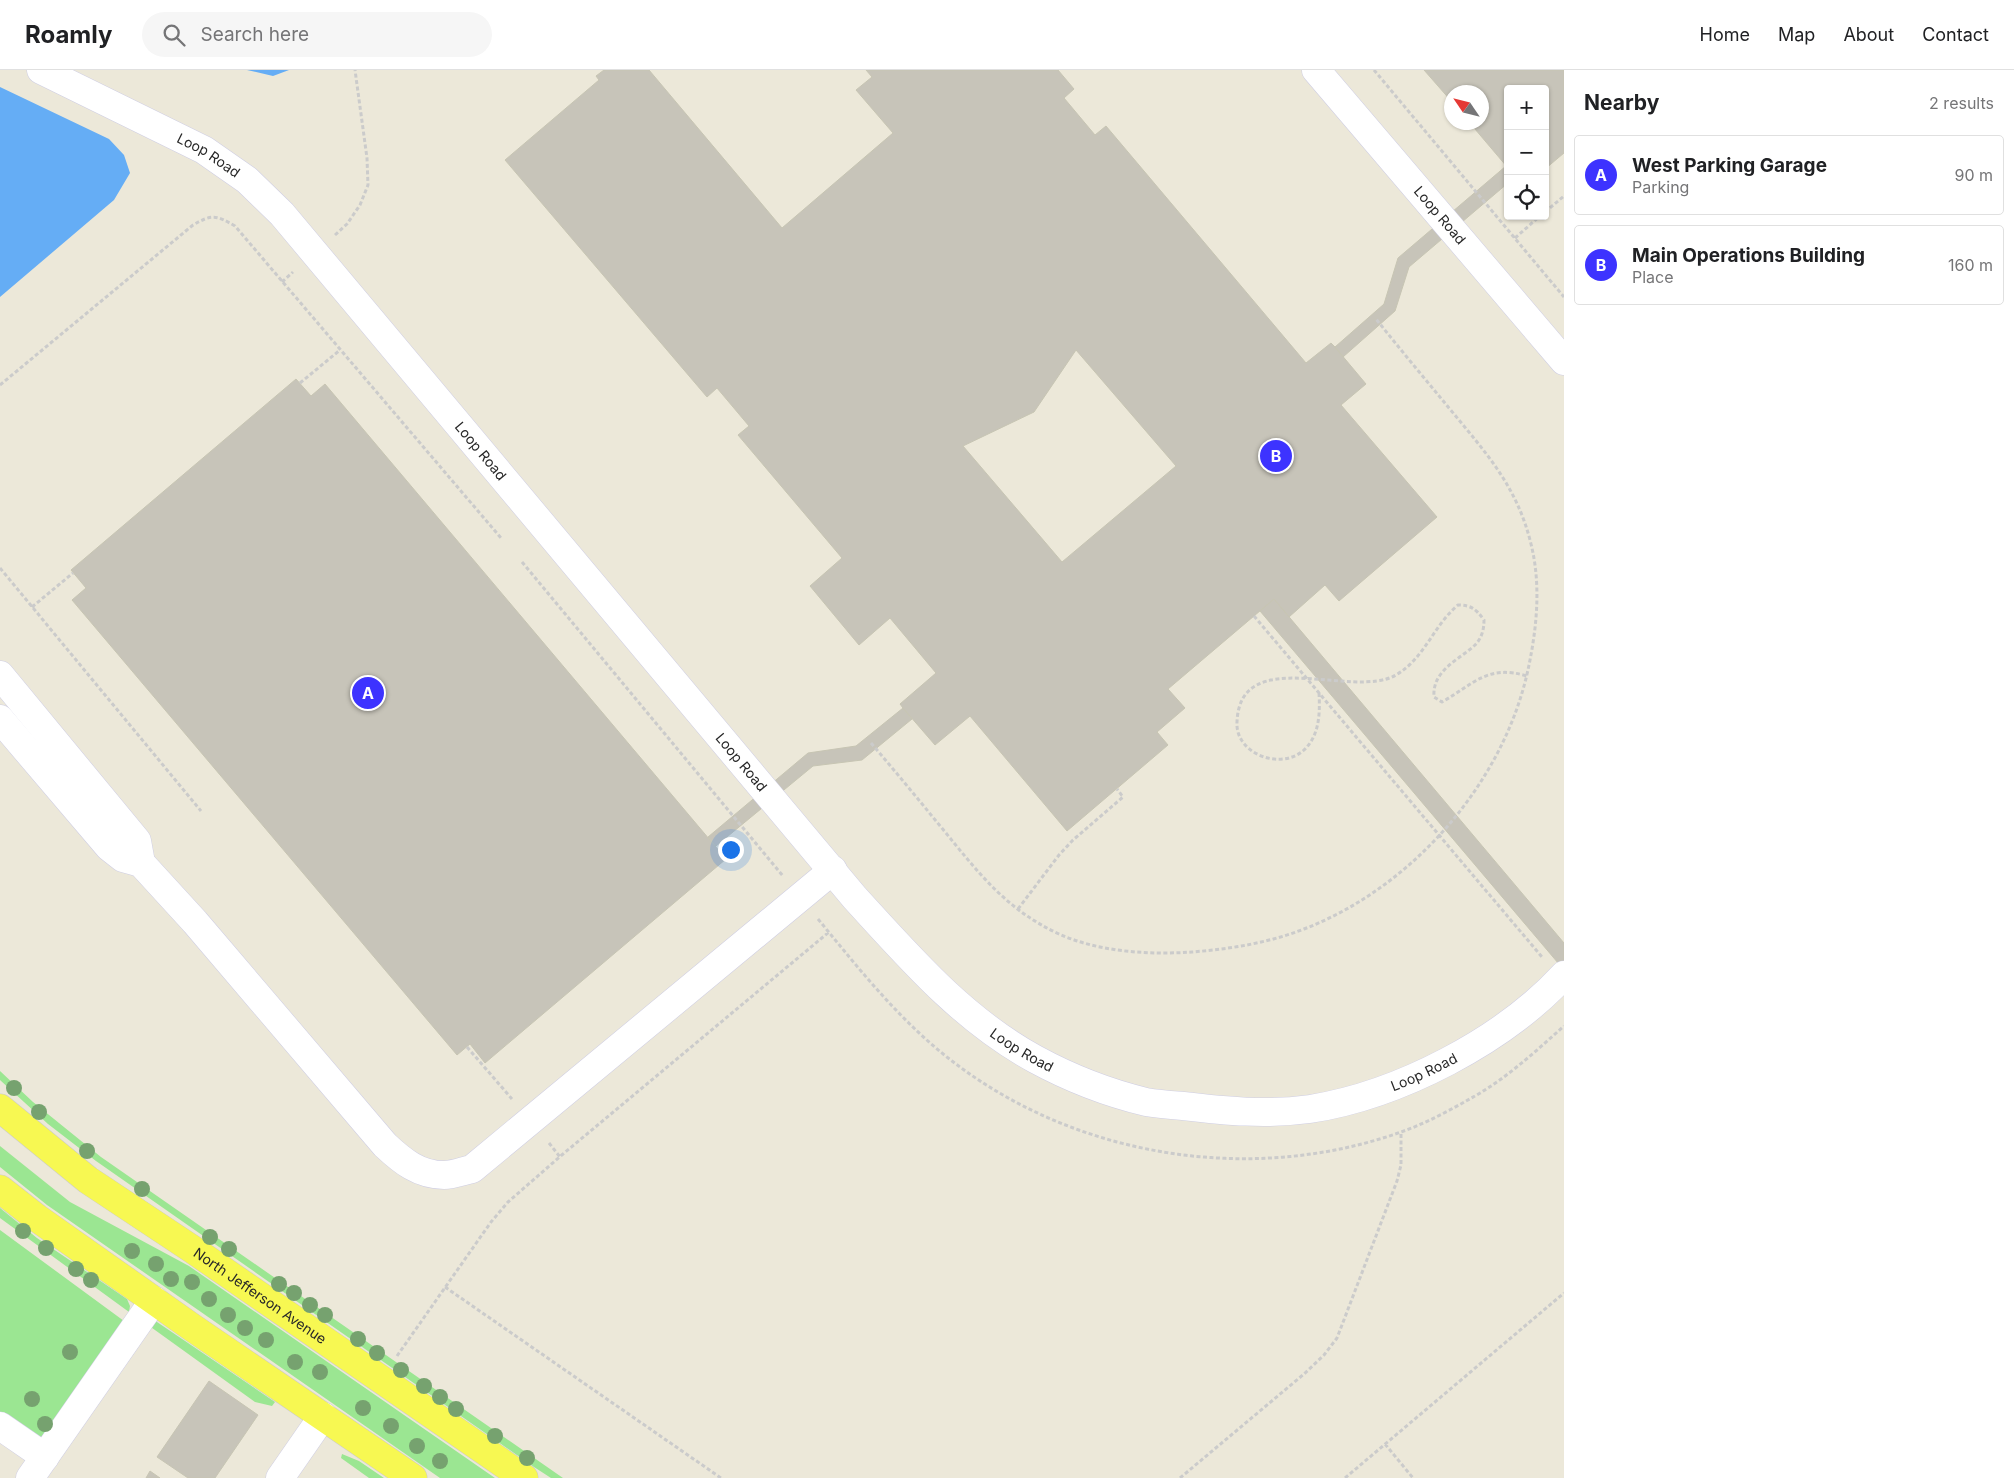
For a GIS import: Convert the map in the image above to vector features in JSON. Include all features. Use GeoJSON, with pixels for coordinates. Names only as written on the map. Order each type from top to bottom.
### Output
{"type":"FeatureCollection","features":[{"type":"Feature","properties":{"kind":"main road","name":"North Jefferson Avenue"},"geometry":{"type":"LineString","coordinates":[[0,1108],[88,1180],[192,1249],[524,1478]]}},
{"type":"Feature","properties":{"kind":"main road"},"geometry":{"type":"LineString","coordinates":[[0,1189],[37,1218],[154,1300],[413,1478]]}},
{"type":"Feature","properties":{"kind":"street","name":"Loop Road"},"geometry":{"type":"LineString","coordinates":[[41,70],[204,150],[247,180],[282,214],[833,870],[910,959],[946,996],[988,1030],[1034,1058],[1079,1080],[1146,1102],[1254,1113],[1310,1109],[1366,1095],[1408,1080],[1455,1059],[1502,1029],[1556,969]]}},
{"type":"Feature","properties":{"kind":"street","name":"Loop Road"},"geometry":{"type":"LineString","coordinates":[[1316,70],[1564,361]]}},
{"type":"Feature","properties":{"kind":"street"},"geometry":{"type":"LineString","coordinates":[[0,676],[137,841],[140,863]]}},
{"type":"Feature","properties":{"kind":"street"},"geometry":{"type":"LineString","coordinates":[[0,719],[109,847],[123,858],[140,863],[195,922],[385,1145],[403,1162],[423,1172],[445,1175],[472,1169],[833,870]]}},
{"type":"Feature","properties":{"kind":"street"},"geometry":{"type":"LineString","coordinates":[[0,1426],[38,1467],[154,1300]]}},
{"type":"Feature","properties":{"kind":"street"},"geometry":{"type":"LineString","coordinates":[[280,1478],[323,1416]]}},
{"type":"Feature","properties":{"kind":"path"},"geometry":{"type":"LineString","coordinates":[[331,240],[347,224],[360,205],[368,185],[367,158],[355,70]]}},
{"type":"Feature","properties":{"kind":"path"},"geometry":{"type":"LineString","coordinates":[[1374,70],[1564,297]]}},
{"type":"Feature","properties":{"kind":"path"},"geometry":{"type":"LineString","coordinates":[[1549,209],[1564,196]]}},
{"type":"Feature","properties":{"kind":"path"},"geometry":{"type":"LineString","coordinates":[[0,385],[193,225],[207,216],[222,219],[235,226],[501,538]]}},
{"type":"Feature","properties":{"kind":"path"},"geometry":{"type":"LineString","coordinates":[[1514,238],[1535,220]]}},
{"type":"Feature","properties":{"kind":"path"},"geometry":{"type":"LineString","coordinates":[[871,743],[993,890],[1027,916],[1061,935],[1097,946],[1136,952],[1174,953],[1244,946],[1307,928],[1340,912],[1399,873],[1440,835],[1467,801],[1505,738],[1520,704],[1527,676],[1533,646],[1537,582],[1532,546],[1521,511],[1506,480],[1376,319]]}},
{"type":"Feature","properties":{"kind":"path"},"geometry":{"type":"LineString","coordinates":[[300,383],[340,350]]}},
{"type":"Feature","properties":{"kind":"path"},"geometry":{"type":"LineString","coordinates":[[522,562],[788,882]]}},
{"type":"Feature","properties":{"kind":"path"},"geometry":{"type":"LineString","coordinates":[[0,568],[201,811]]}},
{"type":"Feature","properties":{"kind":"path"},"geometry":{"type":"LineString","coordinates":[[32,607],[73,573]]}},
{"type":"Feature","properties":{"kind":"path"},"geometry":{"type":"LineString","coordinates":[[1319,693],[1320,714],[1315,733],[1304,750],[1289,758],[1273,760],[1255,754],[1242,740],[1237,728],[1237,710],[1246,694],[1259,684],[1274,679],[1292,677],[1370,683],[1395,676],[1424,650],[1448,614],[1458,605],[1469,605],[1478,611],[1484,620],[1483,631],[1476,644],[1448,665],[1438,679],[1434,689],[1434,697],[1442,702],[1481,677],[1495,672],[1511,671],[1527,676]]}},
{"type":"Feature","properties":{"kind":"path"},"geometry":{"type":"LineString","coordinates":[[1254,616],[1556,969]]}},
{"type":"Feature","properties":{"kind":"path"},"geometry":{"type":"LineString","coordinates":[[1018,909],[1059,855],[1073,840],[1123,797],[1117,789]]}},
{"type":"Feature","properties":{"kind":"path"},"geometry":{"type":"LineString","coordinates":[[396,1356],[491,1222],[508,1202],[829,932]]}},
{"type":"Feature","properties":{"kind":"path"},"geometry":{"type":"LineString","coordinates":[[467,1047],[518,1106]]}},
{"type":"Feature","properties":{"kind":"path"},"geometry":{"type":"LineString","coordinates":[[1180,1478],[1304,1374],[1324,1355],[1337,1338],[1397,1181],[1401,1165],[1401,1132]]}},
{"type":"Feature","properties":{"kind":"path"},"geometry":{"type":"LineString","coordinates":[[545,1139],[560,1157]]}},
{"type":"Feature","properties":{"kind":"path"},"geometry":{"type":"LineString","coordinates":[[445,1287],[721,1478]]}},
{"type":"Feature","properties":{"kind":"path"},"geometry":{"type":"LineString","coordinates":[[1345,1478],[1564,1294]]}},
{"type":"Feature","properties":{"kind":"path"},"geometry":{"type":"LineString","coordinates":[[1385,1444],[1413,1478]]}},
{"type":"Feature","properties":{"kind":"green space"},"geometry":{"type":"Polygon","coordinates":[[[0,1071],[33,1102],[101,1157],[563,1478],[551,1478],[534,1467],[96,1161],[48,1124],[0,1080],[0,1071]]]}},
{"type":"Feature","properties":{"kind":"green space"},"geometry":{"type":"Polygon","coordinates":[[[0,1146],[70,1202],[189,1266],[495,1478],[440,1478],[47,1205],[0,1167],[0,1146]]]}},
{"type":"Feature","properties":{"kind":"green space"},"geometry":{"type":"Polygon","coordinates":[[[0,1208],[37,1238],[127,1299],[130,1306],[129,1312],[0,1218],[0,1208]]]}},
{"type":"Feature","properties":{"kind":"green space"},"geometry":{"type":"Polygon","coordinates":[[[0,1230],[124,1321],[40,1441],[0,1413],[0,1230]]]}},
{"type":"Feature","properties":{"kind":"green space"},"geometry":{"type":"Polygon","coordinates":[[[153,1320],[275,1402],[272,1406],[255,1402],[148,1325],[153,1320]]]}},
{"type":"Feature","properties":{"kind":"green space"},"geometry":{"type":"Polygon","coordinates":[[[342,1454],[359,1461],[384,1478],[369,1478],[341,1458],[342,1454]]]}},
{"type":"Feature","properties":{"kind":"water"},"geometry":{"type":"Polygon","coordinates":[[[247,70],[289,70],[273,76],[247,70]]]}},
{"type":"Feature","properties":{"kind":"water"},"geometry":{"type":"Polygon","coordinates":[[[0,87],[109,139],[124,155],[130,173],[114,200],[0,297],[0,87]]]}},
{"type":"Feature","properties":{"kind":"building"},"geometry":{"type":"Polygon","coordinates":[[[604,70],[649,70],[782,228],[893,133],[856,90],[872,77],[866,70],[1058,70],[1074,89],[1064,98],[1095,135],[1106,126],[1306,363],[1331,343],[1335,347],[1366,384],[1341,405],[1437,517],[1339,601],[1325,585],[1289,617],[1274,599],[1168,689],[1185,708],[1157,732],[1168,745],[1067,831],[970,716],[935,745],[903,708],[900,704],[936,673],[890,618],[859,645],[810,586],[842,558],[738,435],[749,426],[717,388],[707,397],[505,160],[599,80],[596,76],[604,70]],[[1076,350],[1034,412],[963,446],[1062,562],[1176,466],[1076,350]]]}},
{"type":"Feature","properties":{"kind":"building"},"geometry":{"type":"Polygon","coordinates":[[[1424,70],[1564,70],[1564,153],[1549,166],[1549,85],[1504,85],[1504,163],[1476,130],[1489,130],[1489,85],[1444,85],[1444,93],[1424,70]]]}},
{"type":"Feature","properties":{"kind":"building"},"geometry":{"type":"Polygon","coordinates":[[[1504,168],[1504,186],[1409,267],[1395,311],[1343,357],[1335,347],[1384,304],[1398,258],[1504,168]]]}},
{"type":"Feature","properties":{"kind":"building"},"geometry":{"type":"Polygon","coordinates":[[[296,379],[311,396],[325,384],[726,859],[485,1063],[470,1044],[457,1055],[72,600],[86,588],[71,570],[296,379]]]}},
{"type":"Feature","properties":{"kind":"building"},"geometry":{"type":"Polygon","coordinates":[[[1274,599],[1564,943],[1564,970],[1260,611],[1274,599]]]}},
{"type":"Feature","properties":{"kind":"building"},"geometry":{"type":"Polygon","coordinates":[[[903,708],[912,719],[862,760],[813,766],[716,846],[708,837],[808,753],[856,746],[903,708]]]}},
{"type":"Feature","properties":{"kind":"building"},"geometry":{"type":"Polygon","coordinates":[[[209,1381],[258,1415],[215,1478],[188,1478],[157,1457],[209,1381]]]}},
{"type":"Feature","properties":{"kind":"building"},"geometry":{"type":"Polygon","coordinates":[[[150,1471],[160,1478],[146,1478],[150,1471]]]}},
{"type":"Feature","properties":{"kind":"place","name":"Main Operations Building"},"geometry":{"type":"Point","coordinates":[1276,456]}},
{"type":"Feature","properties":{"kind":"place","name":"West Parking Garage"},"geometry":{"type":"Point","coordinates":[368,693]}}]}
